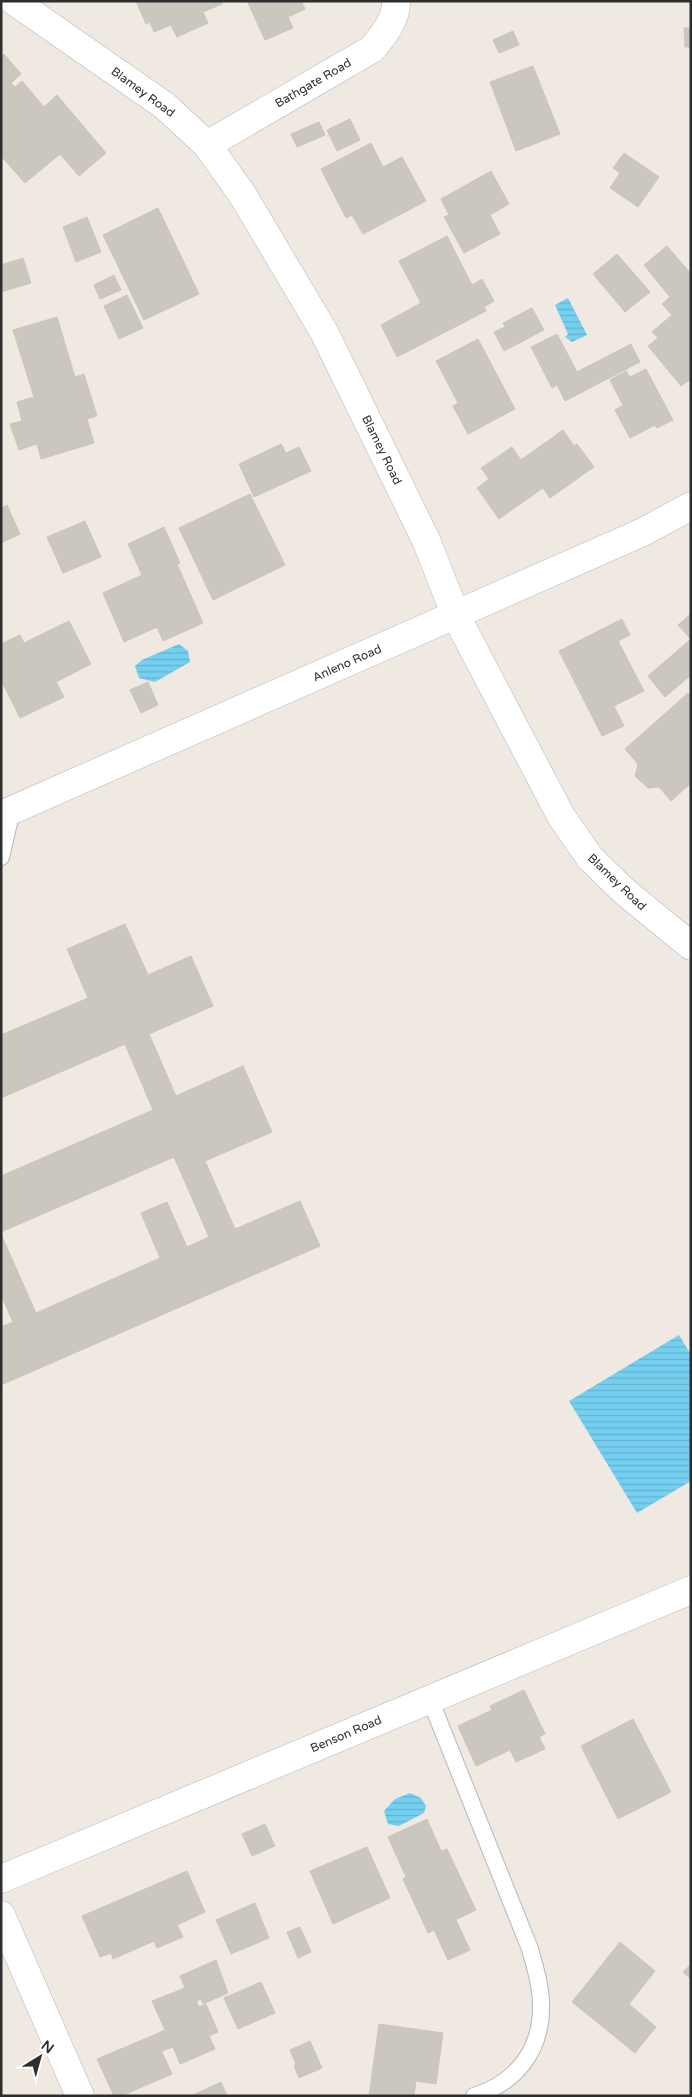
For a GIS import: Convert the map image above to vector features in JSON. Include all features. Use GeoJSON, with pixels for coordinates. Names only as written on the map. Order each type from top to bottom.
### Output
{"type":"FeatureCollection","features":[{"type":"Feature","properties":{"kind":"street","name":"Blamey Road"},"geometry":{"type":"LineString","coordinates":[[14,1],[165,106],[207,145],[242,194],[324,332],[426,540],[456,616],[561,816],[590,858],[625,892],[691,946]]}},
{"type":"Feature","properties":{"kind":"street","name":"Bathgate Road"},"geometry":{"type":"LineString","coordinates":[[207,145],[372,49],[384,35],[392,19],[397,8],[396,1]]}},
{"type":"Feature","properties":{"kind":"street","name":"Anleno Road"},"geometry":{"type":"LineString","coordinates":[[6,813],[456,616],[643,532],[691,506]]}},
{"type":"Feature","properties":{"kind":"street","name":"Benson Road"},"geometry":{"type":"LineString","coordinates":[[1,1879],[691,1590]]}},
{"type":"Feature","properties":{"kind":"street"},"geometry":{"type":"LineString","coordinates":[[1,1915],[80,2096]]}},
{"type":"Feature","properties":{"kind":"lane"},"geometry":{"type":"LineString","coordinates":[[1,857],[6,813]]}},
{"type":"Feature","properties":{"kind":"lane"},"geometry":{"type":"LineString","coordinates":[[430,1699],[530,1949],[539,1983],[541,2007],[536,2037],[525,2062],[513,2077],[491,2090],[474,2096]]}},
{"type":"Feature","properties":{"kind":"water"},"geometry":{"type":"Polygon","coordinates":[[[568,298],[587,335],[572,342],[565,337],[568,334],[555,305],[568,298]]]}},
{"type":"Feature","properties":{"kind":"water"},"geometry":{"type":"Polygon","coordinates":[[[179,644],[188,651],[190,662],[155,682],[139,678],[135,666],[142,660],[179,644]]]}},
{"type":"Feature","properties":{"kind":"water"},"geometry":{"type":"Polygon","coordinates":[[[679,1335],[691,1355],[691,1481],[637,1513],[569,1401],[679,1335]]]}},
{"type":"Feature","properties":{"kind":"water"},"geometry":{"type":"Polygon","coordinates":[[[410,1793],[421,1798],[426,1806],[424,1813],[399,1826],[388,1824],[384,1811],[395,1799],[410,1793]]]}},
{"type":"Feature","properties":{"kind":"building"},"geometry":{"type":"Polygon","coordinates":[[[136,1],[221,1],[222,4],[203,12],[208,23],[177,37],[171,25],[154,32],[150,22],[146,24],[136,1]]]}},
{"type":"Feature","properties":{"kind":"building"},"geometry":{"type":"Polygon","coordinates":[[[247,1],[301,1],[305,9],[288,17],[293,28],[265,40],[247,1]]]}},
{"type":"Feature","properties":{"kind":"building"},"geometry":{"type":"Polygon","coordinates":[[[684,28],[691,28],[691,47],[685,47],[684,28]]]}},
{"type":"Feature","properties":{"kind":"building"},"geometry":{"type":"Polygon","coordinates":[[[513,31],[519,45],[499,53],[493,40],[513,31]]]}},
{"type":"Feature","properties":{"kind":"building"},"geometry":{"type":"Polygon","coordinates":[[[4,54],[21,74],[11,83],[15,87],[22,81],[44,107],[57,95],[106,153],[79,176],[60,154],[25,183],[1,156],[1,57],[4,54]]]}},
{"type":"Feature","properties":{"kind":"building"},"geometry":{"type":"Polygon","coordinates":[[[533,66],[560,134],[516,151],[490,82],[533,66]]]}},
{"type":"Feature","properties":{"kind":"building"},"geometry":{"type":"Polygon","coordinates":[[[350,119],[360,140],[337,151],[327,130],[350,119]]]}},
{"type":"Feature","properties":{"kind":"building"},"geometry":{"type":"Polygon","coordinates":[[[319,122],[325,135],[297,147],[291,134],[319,122]]]}},
{"type":"Feature","properties":{"kind":"building"},"geometry":{"type":"Polygon","coordinates":[[[371,143],[383,167],[402,157],[426,201],[363,234],[352,215],[346,218],[321,169],[371,143]]]}},
{"type":"Feature","properties":{"kind":"building"},"geometry":{"type":"Polygon","coordinates":[[[624,153],[659,177],[638,207],[610,188],[620,173],[613,168],[624,153]]]}},
{"type":"Feature","properties":{"kind":"building"},"geometry":{"type":"Polygon","coordinates":[[[491,171],[509,204],[490,215],[500,234],[464,253],[444,217],[449,215],[441,199],[491,171]]]}},
{"type":"Feature","properties":{"kind":"building"},"geometry":{"type":"Polygon","coordinates":[[[158,208],[199,294],[144,320],[103,235],[158,208]]]}},
{"type":"Feature","properties":{"kind":"building"},"geometry":{"type":"Polygon","coordinates":[[[87,217],[101,252],[76,262],[63,227],[87,217]]]}},
{"type":"Feature","properties":{"kind":"building"},"geometry":{"type":"Polygon","coordinates":[[[447,236],[472,285],[482,279],[494,301],[484,307],[486,311],[397,357],[381,325],[421,303],[399,261],[447,236]]]}},
{"type":"Feature","properties":{"kind":"building"},"geometry":{"type":"Polygon","coordinates":[[[667,246],[691,274],[691,379],[681,386],[648,346],[658,338],[652,332],[672,315],[662,304],[670,297],[644,265],[667,246]]]}},
{"type":"Feature","properties":{"kind":"building"},"geometry":{"type":"Polygon","coordinates":[[[617,254],[650,292],[625,312],[593,274],[617,254]]]}},
{"type":"Feature","properties":{"kind":"building"},"geometry":{"type":"Polygon","coordinates":[[[23,258],[31,283],[1,292],[1,265],[23,258]]]}},
{"type":"Feature","properties":{"kind":"building"},"geometry":{"type":"Polygon","coordinates":[[[114,275],[121,290],[100,299],[94,285],[114,275]]]}},
{"type":"Feature","properties":{"kind":"building"},"geometry":{"type":"Polygon","coordinates":[[[127,295],[143,328],[119,339],[104,306],[127,295]]]}},
{"type":"Feature","properties":{"kind":"building"},"geometry":{"type":"Polygon","coordinates":[[[532,308],[544,330],[504,351],[494,332],[505,327],[503,323],[532,308]]]}},
{"type":"Feature","properties":{"kind":"building"},"geometry":{"type":"Polygon","coordinates":[[[57,317],[75,377],[84,374],[97,416],[87,419],[94,443],[41,459],[37,444],[19,450],[10,424],[22,421],[17,402],[34,397],[13,330],[57,317]]]}},
{"type":"Feature","properties":{"kind":"building"},"geometry":{"type":"Polygon","coordinates":[[[557,334],[577,372],[631,344],[640,362],[565,401],[557,385],[552,388],[531,347],[557,334]]]}},
{"type":"Feature","properties":{"kind":"building"},"geometry":{"type":"Polygon","coordinates":[[[478,339],[515,409],[468,434],[453,406],[458,403],[436,361],[478,339]]]}},
{"type":"Feature","properties":{"kind":"building"},"geometry":{"type":"Polygon","coordinates":[[[646,369],[673,420],[657,428],[655,425],[630,438],[615,410],[623,405],[610,380],[626,371],[630,377],[646,369]]]}},
{"type":"Feature","properties":{"kind":"building"},"geometry":{"type":"Polygon","coordinates":[[[563,430],[574,446],[577,444],[594,467],[550,498],[543,488],[499,519],[477,488],[489,479],[481,468],[512,447],[521,460],[563,430]]]}},
{"type":"Feature","properties":{"kind":"building"},"geometry":{"type":"Polygon","coordinates":[[[281,444],[286,453],[299,447],[311,471],[254,497],[239,464],[281,444]]]}},
{"type":"Feature","properties":{"kind":"building"},"geometry":{"type":"Polygon","coordinates":[[[250,494],[285,565],[213,600],[179,528],[250,494]]]}},
{"type":"Feature","properties":{"kind":"building"},"geometry":{"type":"Polygon","coordinates":[[[7,505],[20,534],[1,543],[1,508],[7,505]]]}},
{"type":"Feature","properties":{"kind":"building"},"geometry":{"type":"Polygon","coordinates":[[[85,521],[101,557],[63,573],[47,537],[85,521]]]}},
{"type":"Feature","properties":{"kind":"building"},"geometry":{"type":"Polygon","coordinates":[[[164,527],[180,563],[177,564],[203,623],[163,641],[157,627],[124,642],[103,593],[142,575],[128,544],[164,527]]]}},
{"type":"Feature","properties":{"kind":"building"},"geometry":{"type":"Polygon","coordinates":[[[691,614],[691,639],[678,625],[691,614]]]}},
{"type":"Feature","properties":{"kind":"building"},"geometry":{"type":"Polygon","coordinates":[[[622,619],[630,635],[618,641],[644,691],[614,706],[624,726],[602,736],[559,651],[622,619]]]}},
{"type":"Feature","properties":{"kind":"building"},"geometry":{"type":"Polygon","coordinates":[[[69,621],[91,664],[56,682],[64,697],[20,718],[1,680],[1,644],[20,635],[24,643],[69,621]]]}},
{"type":"Feature","properties":{"kind":"building"},"geometry":{"type":"Polygon","coordinates":[[[691,639],[691,675],[665,697],[648,676],[691,639]]]}},
{"type":"Feature","properties":{"kind":"building"},"geometry":{"type":"Polygon","coordinates":[[[148,682],[158,705],[141,713],[130,690],[148,682]]]}},
{"type":"Feature","properties":{"kind":"building"},"geometry":{"type":"Polygon","coordinates":[[[688,693],[691,696],[691,783],[671,801],[659,787],[648,788],[635,776],[638,764],[625,749],[688,693]]]}},
{"type":"Feature","properties":{"kind":"building"},"geometry":{"type":"Polygon","coordinates":[[[125,924],[148,975],[191,956],[213,1006],[149,1034],[176,1096],[243,1066],[272,1132],[205,1161],[235,1229],[300,1201],[320,1246],[1,1385],[1,1327],[13,1322],[1,1295],[1,1234],[36,1313],[160,1258],[141,1213],[167,1202],[187,1247],[209,1237],[174,1157],[1,1232],[1,1176],[153,1110],[125,1044],[1,1098],[1,1035],[88,998],[67,949],[125,924]]]}},
{"type":"Feature","properties":{"kind":"building"},"geometry":{"type":"Polygon","coordinates":[[[524,1690],[545,1734],[539,1737],[545,1749],[516,1762],[510,1750],[476,1766],[458,1726],[492,1710],[490,1706],[524,1690]]]}},
{"type":"Feature","properties":{"kind":"building"},"geometry":{"type":"Polygon","coordinates":[[[633,1719],[671,1792],[618,1819],[581,1746],[633,1719]]]}},
{"type":"Feature","properties":{"kind":"building"},"geometry":{"type":"Polygon","coordinates":[[[427,1819],[441,1851],[447,1849],[476,1910],[428,1933],[403,1879],[406,1877],[388,1837],[427,1819]]]}},
{"type":"Feature","properties":{"kind":"building"},"geometry":{"type":"Polygon","coordinates":[[[265,1824],[275,1846],[252,1856],[242,1834],[265,1824]]]}},
{"type":"Feature","properties":{"kind":"building"},"geometry":{"type":"Polygon","coordinates":[[[367,1847],[390,1898],[333,1924],[310,1871],[367,1847]]]}},
{"type":"Feature","properties":{"kind":"building"},"geometry":{"type":"Polygon","coordinates":[[[187,1871],[205,1912],[177,1925],[183,1937],[157,1948],[154,1941],[113,1959],[111,1953],[100,1957],[82,1916],[187,1871]]]}},
{"type":"Feature","properties":{"kind":"building"},"geometry":{"type":"Polygon","coordinates":[[[255,1903],[269,1938],[231,1954],[216,1920],[255,1903]]]}},
{"type":"Feature","properties":{"kind":"building"},"geometry":{"type":"Polygon","coordinates":[[[456,1920],[470,1950],[448,1960],[434,1930],[456,1920]]]}},
{"type":"Feature","properties":{"kind":"building"},"geometry":{"type":"Polygon","coordinates":[[[300,1927],[311,1952],[298,1958],[287,1932],[300,1927]]]}},
{"type":"Feature","properties":{"kind":"building"},"geometry":{"type":"Polygon","coordinates":[[[620,1942],[655,1971],[629,2004],[656,2027],[635,2053],[572,2002],[620,1942]]]}},
{"type":"Feature","properties":{"kind":"building"},"geometry":{"type":"Polygon","coordinates":[[[216,1960],[228,1993],[203,2004],[201,1999],[197,2001],[190,1986],[185,1988],[180,1976],[216,1960]]]}},
{"type":"Feature","properties":{"kind":"building"},"geometry":{"type":"Polygon","coordinates":[[[691,1964],[691,1979],[683,1972],[691,1964]]]}},
{"type":"Feature","properties":{"kind":"building"},"geometry":{"type":"Polygon","coordinates":[[[261,1982],[275,2013],[238,2029],[224,1998],[261,1982]]]}},
{"type":"Feature","properties":{"kind":"building"},"geometry":{"type":"Polygon","coordinates":[[[190,1986],[199,2007],[206,2004],[218,2032],[209,2036],[215,2049],[180,2064],[173,2047],[162,2051],[154,2035],[165,2030],[152,2001],[190,1986]]]}},
{"type":"Feature","properties":{"kind":"building"},"geometry":{"type":"Polygon","coordinates":[[[379,2024],[443,2033],[436,2084],[416,2081],[414,2096],[369,2096],[379,2024]]]}},
{"type":"Feature","properties":{"kind":"building"},"geometry":{"type":"Polygon","coordinates":[[[154,2035],[172,2074],[121,2096],[114,2096],[97,2059],[154,2035]]]}},
{"type":"Feature","properties":{"kind":"building"},"geometry":{"type":"Polygon","coordinates":[[[310,2041],[322,2068],[299,2078],[290,2050],[310,2041]]]}},
{"type":"Feature","properties":{"kind":"building"},"geometry":{"type":"Polygon","coordinates":[[[221,2082],[227,2096],[191,2096],[221,2082]]]}}]}
